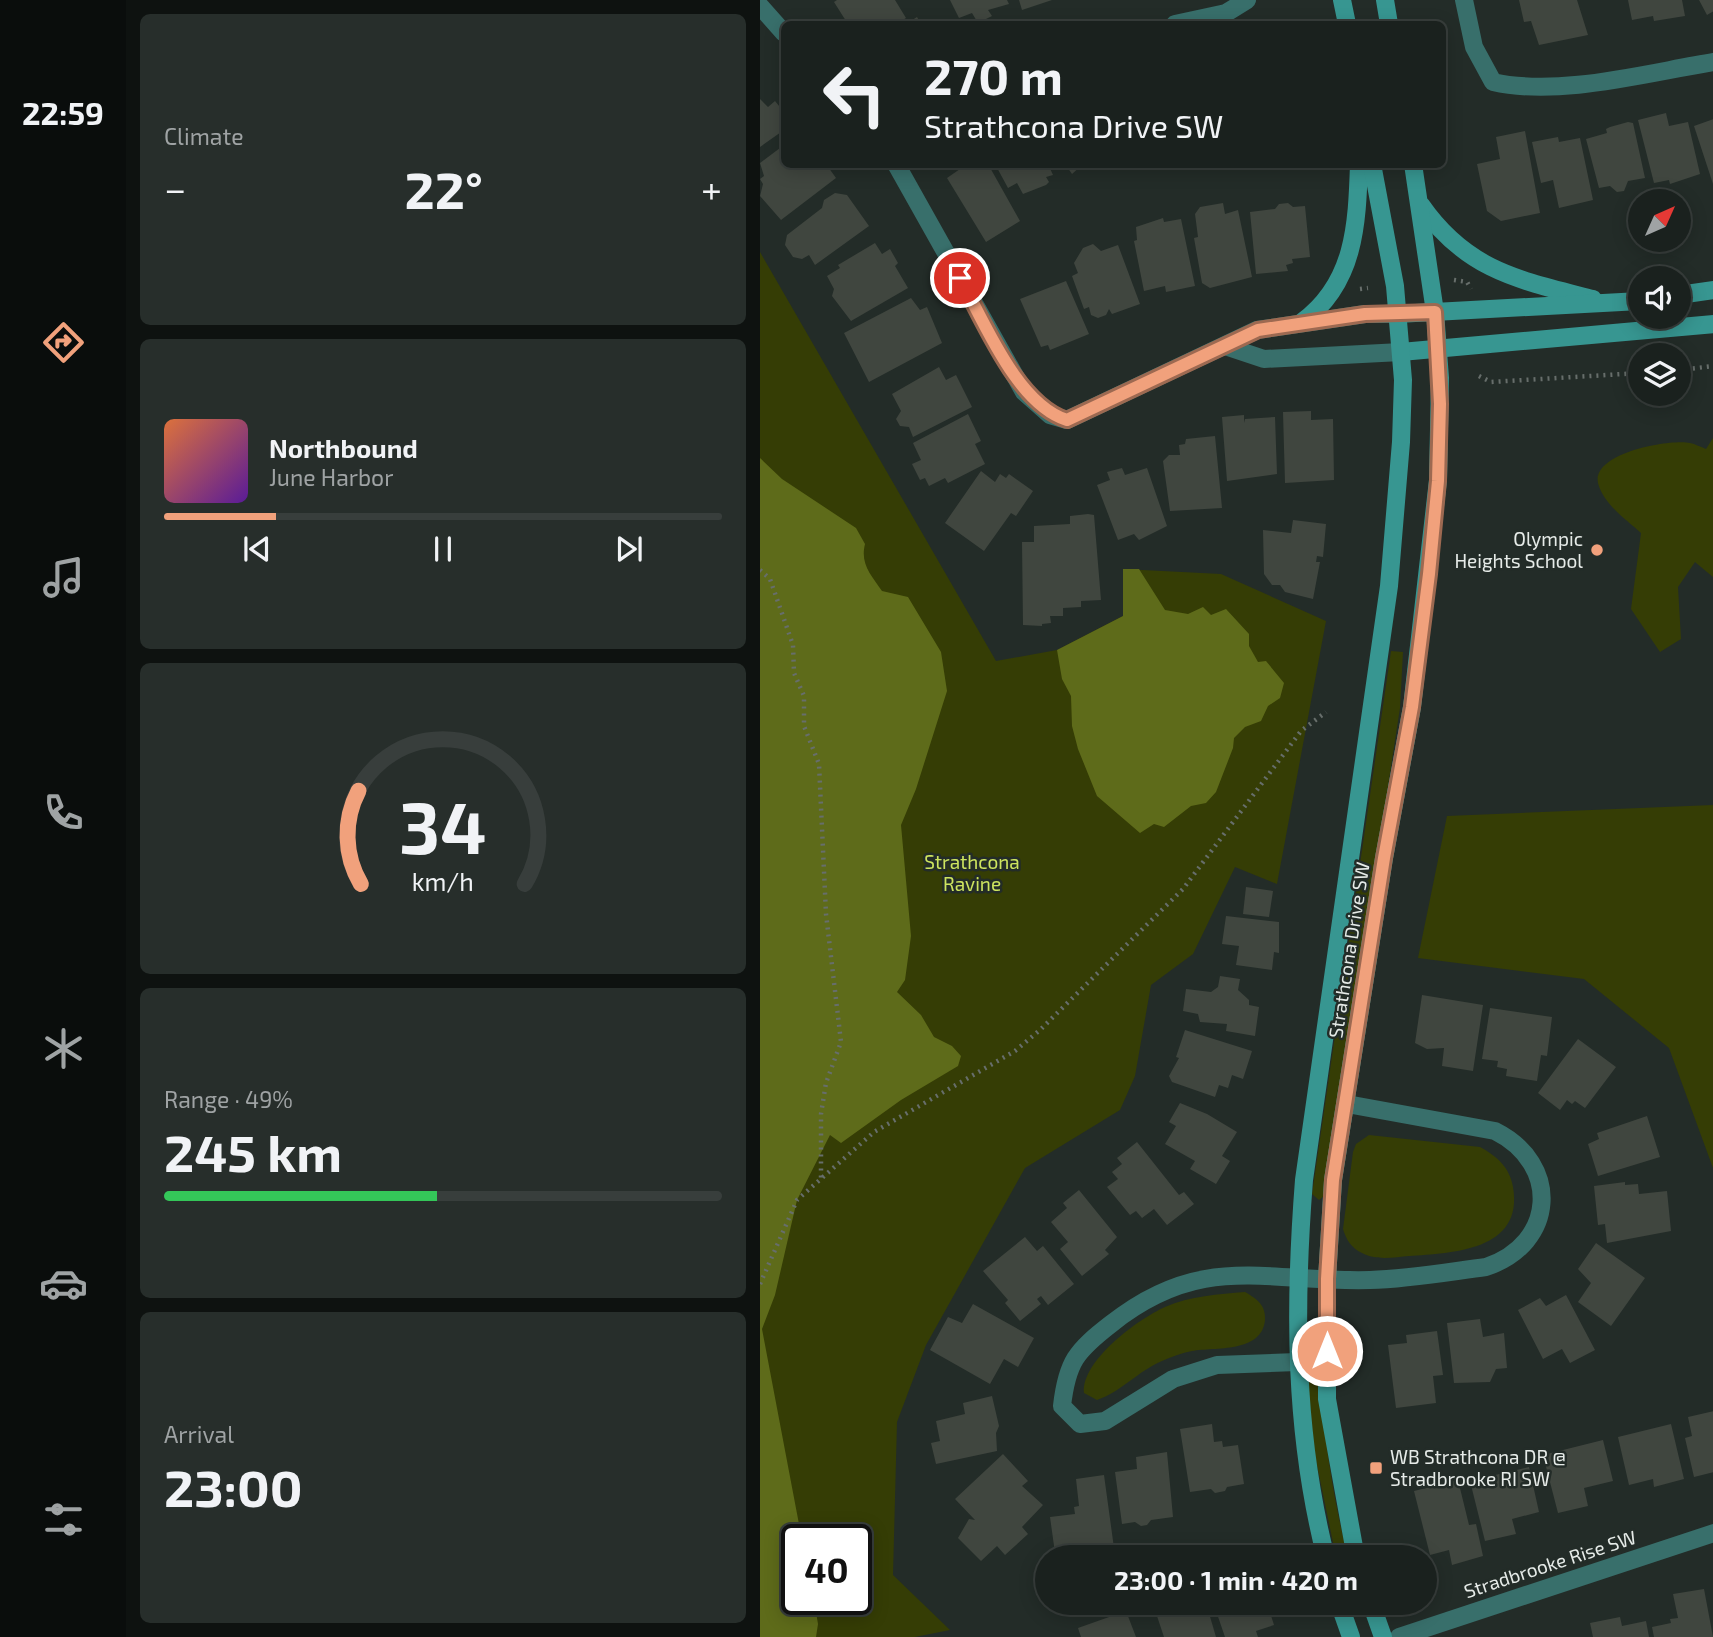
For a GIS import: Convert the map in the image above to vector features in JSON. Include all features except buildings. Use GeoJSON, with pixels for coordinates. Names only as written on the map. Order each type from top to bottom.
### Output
{"type":"FeatureCollection","features":[{"type":"Feature","properties":{"kind":"street"},"geometry":{"type":"LineString","coordinates":[[1189,21],[1226,13],[1247,0]]}},
{"type":"Feature","properties":{"kind":"street"},"geometry":{"type":"LineString","coordinates":[[1342,0],[1346,21]]}},
{"type":"Feature","properties":{"kind":"street"},"geometry":{"type":"LineString","coordinates":[[1385,0],[1388,21]]}},
{"type":"Feature","properties":{"kind":"street"},"geometry":{"type":"LineString","coordinates":[[1464,0],[1474,47],[1493,82],[1520,88],[1554,87],[1714,62]]}},
{"type":"Feature","properties":{"kind":"street"},"geometry":{"type":"LineString","coordinates":[[760,6],[781,30]]}},
{"type":"Feature","properties":{"kind":"street"},"geometry":{"type":"LineString","coordinates":[[898,168],[1024,392],[1050,415],[1067,420],[1258,330],[1365,314],[1628,303]]}},
{"type":"Feature","properties":{"kind":"street"},"geometry":{"type":"LineString","coordinates":[[1302,322],[1327,300],[1344,272],[1357,218],[1359,168]]}},
{"type":"Feature","properties":{"kind":"street","name":"Strathcona Drive SW"},"geometry":{"type":"LineString","coordinates":[[1323,1545],[1314,1512],[1302,1435],[1297,1362],[1296,1278],[1304,1180],[1389,586],[1401,442],[1402,352],[1373,168]]}},
{"type":"Feature","properties":{"kind":"street","name":"Strathcona Drive SW"},"geometry":{"type":"LineString","coordinates":[[1354,1545],[1328,1399],[1327,1279],[1333,1180],[1384,858],[1412,707],[1438,481],[1440,378],[1435,312],[1414,168]]}},
{"type":"Feature","properties":{"kind":"street"},"geometry":{"type":"LineString","coordinates":[[1419,202],[1452,243],[1494,271],[1516,280],[1617,304]]}},
{"type":"Feature","properties":{"kind":"street"},"geometry":{"type":"LineString","coordinates":[[1691,293],[1714,290]]}},
{"type":"Feature","properties":{"kind":"street"},"geometry":{"type":"LineString","coordinates":[[1225,346],[1264,359],[1402,352],[1714,324]]}},
{"type":"Feature","properties":{"kind":"street"},"geometry":{"type":"LineString","coordinates":[[1297,1362],[1217,1366],[1173,1379],[1105,1421],[1080,1424],[1062,1406],[1066,1372],[1088,1343],[1153,1295],[1188,1280],[1235,1274],[1371,1280],[1486,1268],[1514,1254],[1530,1237],[1540,1215],[1542,1200],[1539,1178],[1530,1158],[1514,1142],[1495,1131],[1347,1104]]}},
{"type":"Feature","properties":{"kind":"street","name":"Stradbrooke Rise SW"},"geometry":{"type":"LineString","coordinates":[[1399,1637],[1714,1533]]}},
{"type":"Feature","properties":{"kind":"street"},"geometry":{"type":"LineString","coordinates":[[1343,1615],[1351,1637]]}},
{"type":"Feature","properties":{"kind":"street"},"geometry":{"type":"LineString","coordinates":[[1375,1615],[1383,1637]]}},
{"type":"Feature","properties":{"kind":"path"},"geometry":{"type":"LineString","coordinates":[[1454,280],[1467,282]]}},
{"type":"Feature","properties":{"kind":"path"},"geometry":{"type":"LineString","coordinates":[[1360,289],[1368,288]]}},
{"type":"Feature","properties":{"kind":"path"},"geometry":{"type":"LineString","coordinates":[[1691,369],[1714,366]]}},
{"type":"Feature","properties":{"kind":"path"},"geometry":{"type":"LineString","coordinates":[[1479,376],[1491,382],[1628,374]]}},
{"type":"Feature","properties":{"kind":"path"},"geometry":{"type":"LineString","coordinates":[[760,570],[770,579],[793,645],[794,673],[804,696],[804,726],[819,764],[826,914],[841,1042],[826,1083],[821,1114],[821,1178]]}},
{"type":"Feature","properties":{"kind":"path"},"geometry":{"type":"LineString","coordinates":[[760,1284],[797,1200],[874,1132],[1015,1051],[1041,1030],[1183,889],[1301,731],[1326,712]]}},
{"type":"Feature","properties":{"kind":"green space","name":"Strathcona Ravine"},"geometry":{"type":"Polygon","coordinates":[[[760,252],[996,661],[1057,650],[1123,616],[1123,569],[1221,574],[1326,621],[1277,884],[1235,867],[1193,954],[1151,985],[1135,1076],[1120,1110],[1025,1168],[926,1345],[897,1422],[893,1575],[950,1630],[915,1637],[760,1637],[760,252]]]}},
{"type":"Feature","properties":{"kind":"green space"},"geometry":{"type":"Polygon","coordinates":[[[1713,438],[1713,577],[1695,562],[1678,587],[1681,639],[1660,652],[1631,609],[1641,533],[1605,498],[1598,483],[1599,473],[1619,456],[1634,450],[1680,442],[1692,443],[1706,449],[1713,438]]]}},
{"type":"Feature","properties":{"kind":"green space"},"geometry":{"type":"Polygon","coordinates":[[[760,458],[782,479],[856,528],[865,544],[865,563],[874,580],[882,591],[908,597],[941,652],[947,691],[916,789],[901,825],[911,936],[905,980],[897,992],[921,1015],[934,1037],[952,1046],[961,1056],[958,1066],[901,1100],[841,1143],[830,1135],[797,1200],[775,1295],[762,1329],[799,1524],[781,1524],[781,1615],[816,1615],[818,1624],[816,1637],[760,1637],[760,458]]]}},
{"type":"Feature","properties":{"kind":"green space"},"geometry":{"type":"Polygon","coordinates":[[[1123,569],[1139,569],[1165,610],[1188,614],[1203,607],[1211,615],[1226,609],[1249,634],[1249,646],[1258,662],[1266,661],[1284,683],[1280,698],[1268,706],[1261,721],[1245,727],[1234,738],[1233,748],[1216,792],[1206,803],[1191,806],[1164,827],[1154,824],[1140,833],[1097,796],[1078,749],[1072,726],[1071,696],[1062,679],[1057,650],[1123,616],[1123,569]]]}},
{"type":"Feature","properties":{"kind":"green space"},"geometry":{"type":"Polygon","coordinates":[[[1391,651],[1403,652],[1400,708],[1325,1195],[1319,1200],[1312,1194],[1391,651]]]}},
{"type":"Feature","properties":{"kind":"green space"},"geometry":{"type":"Polygon","coordinates":[[[1714,805],[1713,1168],[1669,1048],[1584,979],[1418,958],[1447,816],[1714,805]]]}},
{"type":"Feature","properties":{"kind":"green space"},"geometry":{"type":"Polygon","coordinates":[[[1369,1135],[1480,1147],[1502,1163],[1509,1174],[1513,1187],[1513,1208],[1507,1224],[1496,1236],[1464,1250],[1386,1258],[1373,1257],[1358,1251],[1350,1243],[1343,1229],[1353,1152],[1356,1144],[1369,1135]]]}},
{"type":"Feature","properties":{"kind":"green space"},"geometry":{"type":"Polygon","coordinates":[[[1245,1292],[1257,1300],[1264,1310],[1262,1331],[1256,1338],[1236,1346],[1192,1351],[1169,1358],[1097,1400],[1084,1393],[1086,1381],[1101,1355],[1113,1342],[1141,1321],[1184,1300],[1245,1292]]]}},
{"type":"Feature","properties":{"kind":"green space"},"geometry":{"type":"Polygon","coordinates":[[[1312,1337],[1318,1342],[1327,1451],[1345,1545],[1334,1545],[1313,1446],[1305,1342],[1312,1337]]]}},
{"type":"Feature","properties":{"kind":"place","name":"Olympic Heights School"},"geometry":{"type":"Point","coordinates":[1597,550]}},
{"type":"Feature","properties":{"kind":"place","name":"WB Strathcona DR @ Stradbrooke RI SW"},"geometry":{"type":"Point","coordinates":[1376,1468]}},
{"type":"Feature","properties":{"kind":"route"},"geometry":{"type":"LineString","coordinates":[[960,278],[1024,392],[1050,415],[1067,420],[1258,330],[1365,314],[1387,316],[1435,312],[1440,404],[1438,481],[1429,574],[1412,707],[1384,858],[1333,1180],[1327,1279],[1327,1351]]}}]}
